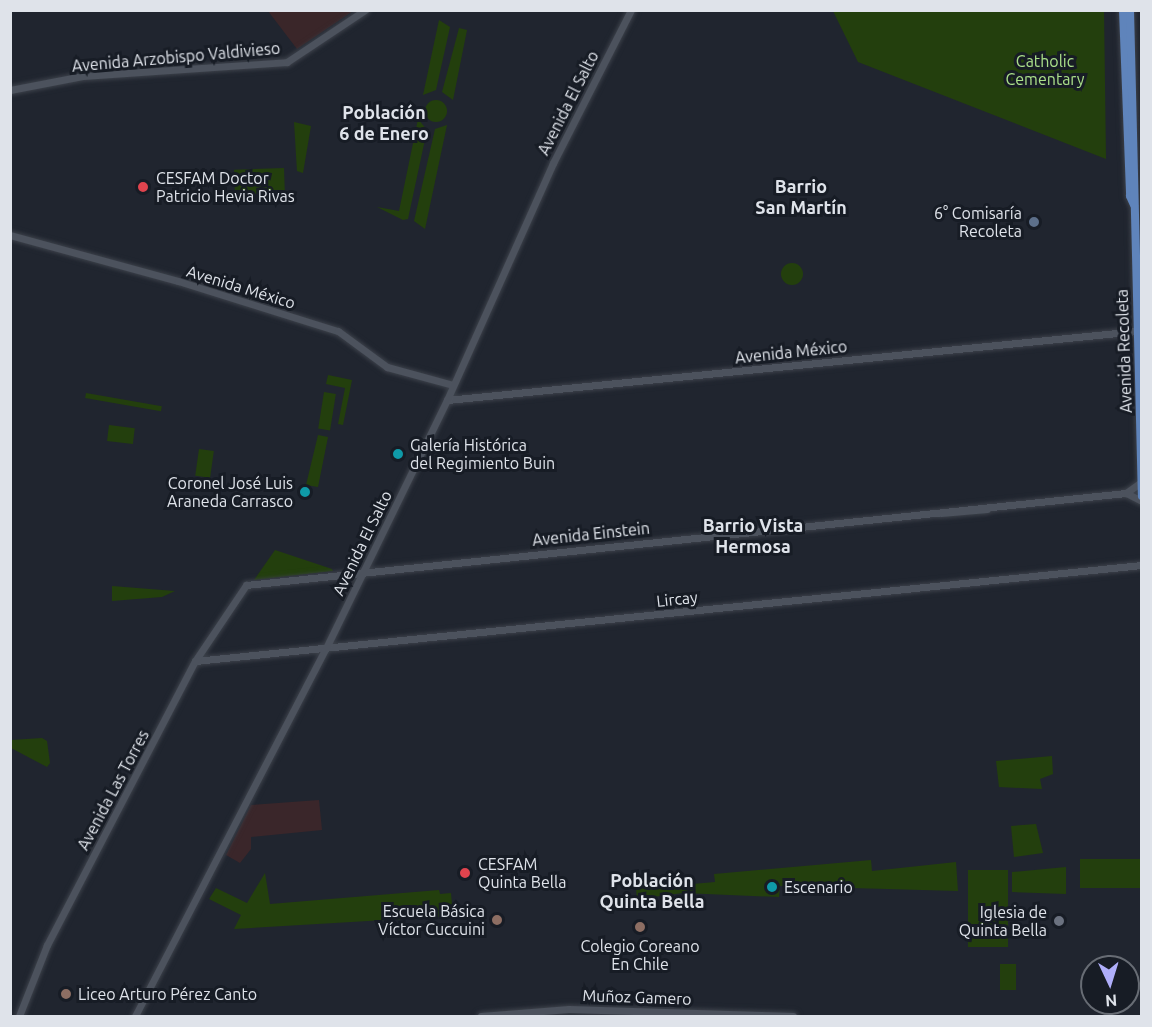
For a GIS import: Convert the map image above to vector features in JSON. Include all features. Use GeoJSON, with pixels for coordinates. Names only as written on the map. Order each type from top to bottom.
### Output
{"type":"FeatureCollection","features":[{"type":"Feature","properties":{"kind":"main road","name":"Avenida Recoleta"},"geometry":{"type":"LineString","coordinates":[[1123,10],[1130,196],[1134,205]]}},
{"type":"Feature","properties":{"kind":"main road","name":"Avenida Recoleta"},"geometry":{"type":"LineString","coordinates":[[1130,10],[1134,205],[1139,301],[1137,331],[1142,496]]}},
{"type":"Feature","properties":{"kind":"street","name":"Avenida Arzobispo Valdivieso"},"geometry":{"type":"LineString","coordinates":[[10,90],[83,76],[286,62],[365,10]]}},
{"type":"Feature","properties":{"kind":"street","name":"Avenida El Salto"},"geometry":{"type":"LineString","coordinates":[[135,1017],[364,571],[447,400],[553,163],[631,10]]}},
{"type":"Feature","properties":{"kind":"street","name":"Avenida México"},"geometry":{"type":"LineString","coordinates":[[10,235],[178,281],[343,333],[387,367],[453,385]]}},
{"type":"Feature","properties":{"kind":"street","name":"Avenida México"},"geometry":{"type":"LineString","coordinates":[[447,400],[1137,331]]}},
{"type":"Feature","properties":{"kind":"street"},"geometry":{"type":"LineString","coordinates":[[1141,482],[1126,493],[1142,501]]}},
{"type":"Feature","properties":{"kind":"street","name":"Avenida Einstein"},"geometry":{"type":"LineString","coordinates":[[246,585],[1126,493]]}},
{"type":"Feature","properties":{"kind":"street","name":"Lircay"},"geometry":{"type":"LineString","coordinates":[[195,661],[1142,565]]}},
{"type":"Feature","properties":{"kind":"street","name":"Avenida Las Torres"},"geometry":{"type":"LineString","coordinates":[[19,1017],[47,945],[195,661],[246,585]]}},
{"type":"Feature","properties":{"kind":"street"},"geometry":{"type":"LineString","coordinates":[[204,648],[215,659]]}},
{"type":"Feature","properties":{"kind":"street","name":"Muñoz Gamero"},"geometry":{"type":"LineString","coordinates":[[481,1017],[568,1008],[793,1017]]}},
{"type":"Feature","properties":{"kind":"shaded area"},"geometry":{"type":"Polygon","coordinates":[[[268,11],[353,11],[297,49],[268,11]]]}},
{"type":"Feature","properties":{"kind":"shaded area"},"geometry":{"type":"Polygon","coordinates":[[[319,800],[322,830],[251,837],[251,849],[240,863],[226,855],[251,805],[319,800]]]}},
{"type":"Feature","properties":{"kind":"green space","name":"Catholic Cementary"},"geometry":{"type":"Polygon","coordinates":[[[833,11],[1104,11],[1106,159],[858,62],[833,11]]]}},
{"type":"Feature","properties":{"kind":"green space"},"geometry":{"type":"Polygon","coordinates":[[[439,20],[450,27],[436,90],[423,95],[439,20]]]}},
{"type":"Feature","properties":{"kind":"green space"},"geometry":{"type":"Polygon","coordinates":[[[459,28],[467,30],[453,100],[442,92],[459,28]]]}},
{"type":"Feature","properties":{"kind":"green space"},"geometry":{"type":"Polygon","coordinates":[[[436,100],[444,103],[447,111],[444,119],[436,122],[428,119],[425,111],[428,103],[436,100]]]}},
{"type":"Feature","properties":{"kind":"green space"},"geometry":{"type":"Polygon","coordinates":[[[418,119],[427,130],[408,219],[403,220],[377,207],[399,211],[418,119]]]}},
{"type":"Feature","properties":{"kind":"green space"},"geometry":{"type":"Polygon","coordinates":[[[294,122],[311,126],[303,173],[297,171],[294,122]]]}},
{"type":"Feature","properties":{"kind":"green space"},"geometry":{"type":"Polygon","coordinates":[[[447,125],[425,229],[414,221],[435,129],[447,125]]]}},
{"type":"Feature","properties":{"kind":"green space"},"geometry":{"type":"Polygon","coordinates":[[[284,168],[285,193],[235,195],[234,170],[284,168]]]}},
{"type":"Feature","properties":{"kind":"green space"},"geometry":{"type":"Polygon","coordinates":[[[792,263],[800,266],[803,274],[800,282],[792,285],[784,282],[781,274],[784,266],[792,263]]]}},
{"type":"Feature","properties":{"kind":"green space"},"geometry":{"type":"Polygon","coordinates":[[[328,375],[352,380],[343,425],[338,424],[345,388],[326,384],[328,375]]]}},
{"type":"Feature","properties":{"kind":"green space"},"geometry":{"type":"Polygon","coordinates":[[[324,392],[336,394],[330,430],[318,429],[324,392]]]}},
{"type":"Feature","properties":{"kind":"green space"},"geometry":{"type":"Polygon","coordinates":[[[86,393],[162,406],[161,411],[85,398],[86,393]]]}},
{"type":"Feature","properties":{"kind":"green space"},"geometry":{"type":"Polygon","coordinates":[[[109,425],[135,428],[133,444],[107,441],[109,425]]]}},
{"type":"Feature","properties":{"kind":"green space"},"geometry":{"type":"Polygon","coordinates":[[[318,435],[328,437],[318,487],[306,485],[318,435]]]}},
{"type":"Feature","properties":{"kind":"green space"},"geometry":{"type":"Polygon","coordinates":[[[199,449],[214,451],[210,478],[195,476],[199,449]]]}},
{"type":"Feature","properties":{"kind":"green space"},"geometry":{"type":"Polygon","coordinates":[[[275,550],[332,569],[333,571],[254,580],[275,550]]]}},
{"type":"Feature","properties":{"kind":"green space"},"geometry":{"type":"Polygon","coordinates":[[[112,586],[175,591],[162,597],[112,601],[112,586]]]}},
{"type":"Feature","properties":{"kind":"green space"},"geometry":{"type":"Polygon","coordinates":[[[42,738],[47,741],[50,763],[47,767],[11,748],[11,740],[42,738]]]}},
{"type":"Feature","properties":{"kind":"green space"},"geometry":{"type":"Polygon","coordinates":[[[1052,756],[1053,774],[1040,779],[1042,789],[999,787],[996,761],[1052,756]]]}},
{"type":"Feature","properties":{"kind":"green space"},"geometry":{"type":"Polygon","coordinates":[[[1036,824],[1043,853],[1014,857],[1011,826],[1036,824]]]}},
{"type":"Feature","properties":{"kind":"green space"},"geometry":{"type":"Polygon","coordinates":[[[1080,859],[1141,859],[1141,888],[1080,888],[1080,859]]]}},
{"type":"Feature","properties":{"kind":"green space"},"geometry":{"type":"Polygon","coordinates":[[[871,860],[872,871],[956,862],[958,891],[780,886],[779,897],[683,893],[637,899],[636,889],[715,882],[714,874],[871,860]]]}},
{"type":"Feature","properties":{"kind":"green space"},"geometry":{"type":"Polygon","coordinates":[[[1066,867],[1066,894],[1012,892],[1012,872],[1066,867]]]}},
{"type":"Feature","properties":{"kind":"green space"},"geometry":{"type":"Polygon","coordinates":[[[968,870],[1008,870],[1008,947],[968,947],[968,870]]]}},
{"type":"Feature","properties":{"kind":"green space"},"geometry":{"type":"Polygon","coordinates":[[[265,873],[270,904],[439,890],[440,894],[451,893],[453,916],[234,929],[241,915],[209,899],[216,888],[247,903],[265,873]]]}},
{"type":"Feature","properties":{"kind":"green space"},"geometry":{"type":"Polygon","coordinates":[[[1000,964],[1016,964],[1016,990],[1000,990],[1000,964]]]}},
{"type":"Feature","properties":{"kind":"place","name":"CESFAM Doctor Patricio Hevia Rivas"},"geometry":{"type":"Point","coordinates":[143,187]}},
{"type":"Feature","properties":{"kind":"place","name":"6° Comisaría Recoleta"},"geometry":{"type":"Point","coordinates":[1034,222]}},
{"type":"Feature","properties":{"kind":"place","name":"Galería Histórica del Regimiento Buin"},"geometry":{"type":"Point","coordinates":[398,454]}},
{"type":"Feature","properties":{"kind":"place","name":"Coronel José Luis Araneda Carrasco"},"geometry":{"type":"Point","coordinates":[305,492]}},
{"type":"Feature","properties":{"kind":"place","name":"CESFAM Quinta Bella"},"geometry":{"type":"Point","coordinates":[465,873]}},
{"type":"Feature","properties":{"kind":"place","name":"Escenario"},"geometry":{"type":"Point","coordinates":[772,887]}},
{"type":"Feature","properties":{"kind":"place","name":"Escuela Básica Víctor Cuccuini"},"geometry":{"type":"Point","coordinates":[497,920]}},
{"type":"Feature","properties":{"kind":"place","name":"Iglesia de Quinta Bella"},"geometry":{"type":"Point","coordinates":[1059,921]}},
{"type":"Feature","properties":{"kind":"place","name":"Colegio Coreano En Chile"},"geometry":{"type":"Point","coordinates":[640,927]}},
{"type":"Feature","properties":{"kind":"place","name":"Liceo Arturo Pérez Canto"},"geometry":{"type":"Point","coordinates":[66,994]}},
{"type":"Feature","properties":{"kind":"district","name":"Población 6 de Enero"},"geometry":{"type":"Point","coordinates":[384,123]}},
{"type":"Feature","properties":{"kind":"district","name":"Barrio San Martín"},"geometry":{"type":"Point","coordinates":[801,198]}},
{"type":"Feature","properties":{"kind":"district","name":"Barrio Vista Hermosa"},"geometry":{"type":"Point","coordinates":[753,536]}},
{"type":"Feature","properties":{"kind":"district","name":"Población Quinta Bella"},"geometry":{"type":"Point","coordinates":[652,891]}}]}
